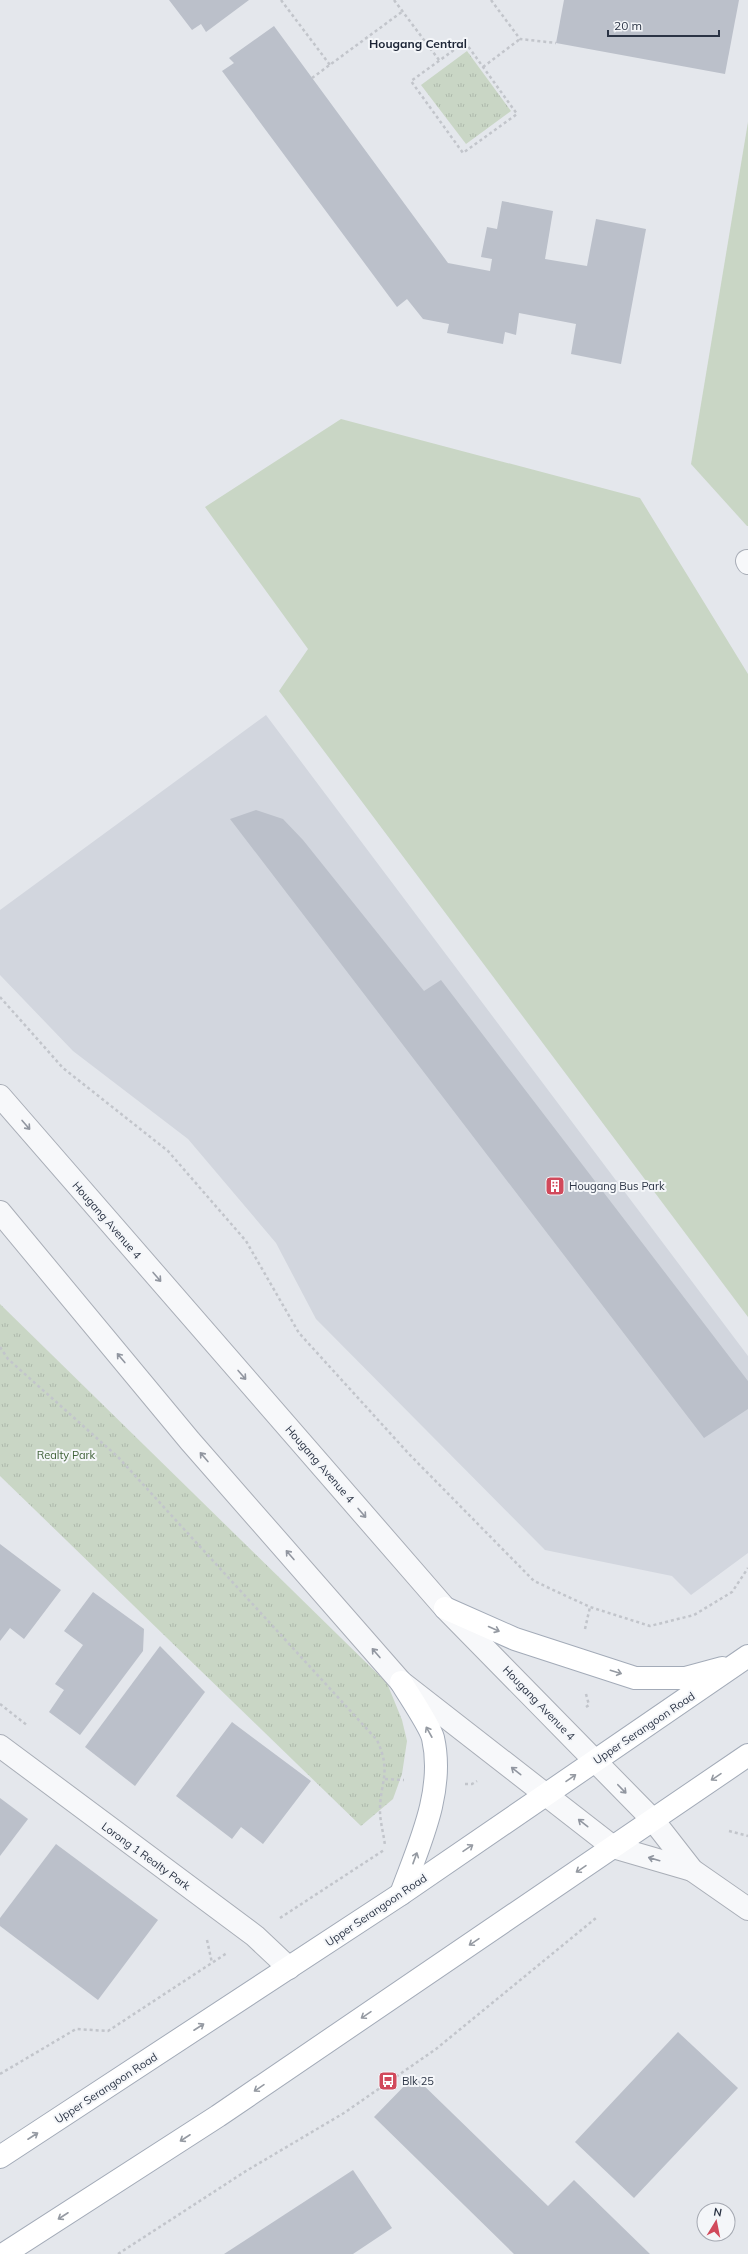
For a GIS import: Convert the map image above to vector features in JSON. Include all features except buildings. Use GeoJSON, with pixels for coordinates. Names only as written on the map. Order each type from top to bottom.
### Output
{"type":"FeatureCollection","features":[{"type":"Feature","properties":{"kind":"main road"},"geometry":{"type":"LineString","coordinates":[[445,1608],[515,1639],[635,1678],[685,1678],[742,1660]]}},
{"type":"Feature","properties":{"kind":"main road","name":"Upper Serangoon Road"},"geometry":{"type":"LineString","coordinates":[[0,2157],[401,1894],[742,1660]]}},
{"type":"Feature","properties":{"kind":"main road"},"geometry":{"type":"LineString","coordinates":[[401,1682],[433,1737],[436,1781],[428,1819],[401,1894]]}},
{"type":"Feature","properties":{"kind":"main road"},"geometry":{"type":"LineString","coordinates":[[4,2254],[218,2116],[748,1755]]}},
{"type":"Feature","properties":{"kind":"street","name":"Hougang Avenue 4"},"geometry":{"type":"LineString","coordinates":[[0,1096],[445,1608],[653,1820],[692,1870]]}},
{"type":"Feature","properties":{"kind":"street"},"geometry":{"type":"LineString","coordinates":[[0,1212],[190,1441],[401,1682],[613,1847],[692,1870],[748,1909]]}},
{"type":"Feature","properties":{"kind":"street","name":"Lorong 1 Realty Park"},"geometry":{"type":"LineString","coordinates":[[0,1746],[255,1936],[289,1968]]}},
{"type":"Feature","properties":{"kind":"path"},"geometry":{"type":"LineString","coordinates":[[281,0],[330,65]]}},
{"type":"Feature","properties":{"kind":"path"},"geometry":{"type":"LineString","coordinates":[[394,0],[439,60]]}},
{"type":"Feature","properties":{"kind":"path"},"geometry":{"type":"LineString","coordinates":[[491,0],[520,39]]}},
{"type":"Feature","properties":{"kind":"path"},"geometry":{"type":"LineString","coordinates":[[312,78],[403,11]]}},
{"type":"Feature","properties":{"kind":"path"},"geometry":{"type":"LineString","coordinates":[[483,67],[520,39],[556,43]]}},
{"type":"Feature","properties":{"kind":"path"},"geometry":{"type":"LineString","coordinates":[[465,42],[483,67],[517,114],[463,153],[411,81],[465,42]]}},
{"type":"Feature","properties":{"kind":"path"},"geometry":{"type":"LineString","coordinates":[[0,997],[63,1068],[168,1151],[246,1241],[299,1333],[409,1454],[534,1581],[590,1607],[650,1626],[694,1616],[732,1592],[748,1568]]}},
{"type":"Feature","properties":{"kind":"path"},"geometry":{"type":"LineString","coordinates":[[0,1347],[8,1359],[118,1457],[377,1740],[384,1757],[385,1779]]}},
{"type":"Feature","properties":{"kind":"path"},"geometry":{"type":"LineString","coordinates":[[729,1831],[748,1836]]}},
{"type":"Feature","properties":{"kind":"path"},"geometry":{"type":"LineString","coordinates":[[118,2254],[246,2171],[344,2113],[430,2054],[596,1918]]}},
{"type":"Feature","properties":{"kind":"shaded area","name":"Hougang Bus Park"},"geometry":{"type":"Polygon","coordinates":[[[266,715],[748,1356],[748,1553],[691,1595],[672,1576],[545,1550],[316,1319],[276,1243],[188,1139],[73,1051],[0,975],[0,910],[266,715]]]}},
{"type":"Feature","properties":{"kind":"green space"},"geometry":{"type":"Polygon","coordinates":[[[467,51],[511,111],[466,144],[421,85],[467,51]]]}},
{"type":"Feature","properties":{"kind":"green space"},"geometry":{"type":"Polygon","coordinates":[[[748,122],[748,526],[747,526],[691,464],[748,122]]]}},
{"type":"Feature","properties":{"kind":"green space"},"geometry":{"type":"Polygon","coordinates":[[[341,419],[640,498],[748,674],[748,1317],[279,691],[308,649],[205,507],[341,419]]]}},
{"type":"Feature","properties":{"kind":"green space","name":"Realty Park"},"geometry":{"type":"Polygon","coordinates":[[[0,1304],[387,1683],[402,1720],[407,1741],[402,1774],[393,1799],[361,1826],[0,1476],[0,1304]]]}},
{"type":"Feature","properties":{"kind":"place","name":"Hougang Bus Park"},"geometry":{"type":"Point","coordinates":[555,1186]}},
{"type":"Feature","properties":{"kind":"place","name":"Blk 25"},"geometry":{"type":"Point","coordinates":[388,2081]}},
{"type":"Feature","properties":{"kind":"district","name":"Hougang Central"},"geometry":{"type":"Point","coordinates":[418,43]}}]}
